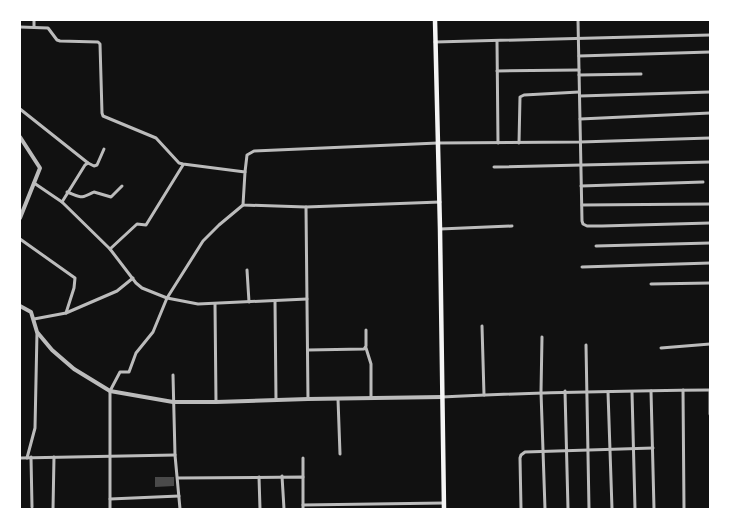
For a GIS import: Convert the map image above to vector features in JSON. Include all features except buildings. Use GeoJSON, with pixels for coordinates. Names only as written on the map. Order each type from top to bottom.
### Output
{"type":"FeatureCollection","features":[{"type":"Feature","properties":{"kind":"main road"},"geometry":{"type":"LineString","coordinates":[[435,20],[440,202],[444,509]]}},
{"type":"Feature","properties":{"kind":"street"},"geometry":{"type":"LineString","coordinates":[[34,20],[34,27]]}},
{"type":"Feature","properties":{"kind":"street"},"geometry":{"type":"LineString","coordinates":[[578,20],[582,221],[587,226],[710,223]]}},
{"type":"Feature","properties":{"kind":"street"},"geometry":{"type":"LineString","coordinates":[[20,27],[48,28],[57,40],[60,41],[98,42],[100,44],[103,115],[156,138],[183,164],[245,172]]}},
{"type":"Feature","properties":{"kind":"street"},"geometry":{"type":"LineString","coordinates":[[435,42],[578,40],[710,35]]}},
{"type":"Feature","properties":{"kind":"street"},"geometry":{"type":"LineString","coordinates":[[497,41],[498,143]]}},
{"type":"Feature","properties":{"kind":"street"},"geometry":{"type":"LineString","coordinates":[[579,56],[710,52]]}},
{"type":"Feature","properties":{"kind":"street"},"geometry":{"type":"LineString","coordinates":[[497,71],[579,70]]}},
{"type":"Feature","properties":{"kind":"street"},"geometry":{"type":"LineString","coordinates":[[579,75],[641,74]]}},
{"type":"Feature","properties":{"kind":"street"},"geometry":{"type":"LineString","coordinates":[[519,142],[520,97],[524,95],[710,92]]}},
{"type":"Feature","properties":{"kind":"street"},"geometry":{"type":"LineString","coordinates":[[20,109],[94,166],[97,165],[104,149]]}},
{"type":"Feature","properties":{"kind":"street"},"geometry":{"type":"LineString","coordinates":[[580,118],[710,113]]}},
{"type":"Feature","properties":{"kind":"street"},"geometry":{"type":"LineString","coordinates":[[20,137],[40,168],[20,218]]}},
{"type":"Feature","properties":{"kind":"street"},"geometry":{"type":"LineString","coordinates":[[110,509],[110,391],[120,372],[129,372],[136,353],[153,332],[168,298],[203,242],[243,205],[247,155],[254,151],[438,143],[580,142],[710,138]]}},
{"type":"Feature","properties":{"kind":"street"},"geometry":{"type":"LineString","coordinates":[[494,167],[710,162]]}},
{"type":"Feature","properties":{"kind":"street"},"geometry":{"type":"LineString","coordinates":[[62,202],[88,163]]}},
{"type":"Feature","properties":{"kind":"street"},"geometry":{"type":"LineString","coordinates":[[110,249],[137,224],[146,225],[183,164]]}},
{"type":"Feature","properties":{"kind":"street"},"geometry":{"type":"LineString","coordinates":[[581,186],[703,182]]}},
{"type":"Feature","properties":{"kind":"street"},"geometry":{"type":"LineString","coordinates":[[34,183],[62,202],[110,249],[142,288],[168,298],[198,304],[307,299]]}},
{"type":"Feature","properties":{"kind":"street"},"geometry":{"type":"LineString","coordinates":[[67,192],[81,198],[94,192],[111,196],[122,186]]}},
{"type":"Feature","properties":{"kind":"street"},"geometry":{"type":"LineString","coordinates":[[243,205],[306,207],[440,202]]}},
{"type":"Feature","properties":{"kind":"street"},"geometry":{"type":"LineString","coordinates":[[582,205],[710,204]]}},
{"type":"Feature","properties":{"kind":"street"},"geometry":{"type":"LineString","coordinates":[[306,207],[308,399]]}},
{"type":"Feature","properties":{"kind":"street"},"geometry":{"type":"LineString","coordinates":[[440,229],[512,226]]}},
{"type":"Feature","properties":{"kind":"street"},"geometry":{"type":"LineString","coordinates":[[20,239],[75,278],[74,288],[66,313]]}},
{"type":"Feature","properties":{"kind":"street"},"geometry":{"type":"LineString","coordinates":[[596,246],[710,243]]}},
{"type":"Feature","properties":{"kind":"street"},"geometry":{"type":"LineString","coordinates":[[582,266],[710,263]]}},
{"type":"Feature","properties":{"kind":"street"},"geometry":{"type":"LineString","coordinates":[[247,270],[249,302]]}},
{"type":"Feature","properties":{"kind":"street"},"geometry":{"type":"LineString","coordinates":[[34,319],[66,313],[117,291],[133,278]]}},
{"type":"Feature","properties":{"kind":"street"},"geometry":{"type":"LineString","coordinates":[[651,284],[710,283]]}},
{"type":"Feature","properties":{"kind":"street"},"geometry":{"type":"LineString","coordinates":[[275,301],[276,400]]}},
{"type":"Feature","properties":{"kind":"street"},"geometry":{"type":"LineString","coordinates":[[215,304],[216,402]]}},
{"type":"Feature","properties":{"kind":"street"},"geometry":{"type":"LineString","coordinates":[[20,306],[31,312],[37,332],[34,428],[29,458],[32,507]]}},
{"type":"Feature","properties":{"kind":"street"},"geometry":{"type":"LineString","coordinates":[[482,326],[484,395]]}},
{"type":"Feature","properties":{"kind":"street"},"geometry":{"type":"LineString","coordinates":[[366,330],[371,398]]}},
{"type":"Feature","properties":{"kind":"street"},"geometry":{"type":"LineString","coordinates":[[37,332],[62,360],[110,391],[174,402],[442,397],[565,391],[710,390],[710,414]]}},
{"type":"Feature","properties":{"kind":"street"},"geometry":{"type":"LineString","coordinates":[[542,337],[545,509]]}},
{"type":"Feature","properties":{"kind":"street"},"geometry":{"type":"LineString","coordinates":[[662,348],[710,344]]}},
{"type":"Feature","properties":{"kind":"street"},"geometry":{"type":"LineString","coordinates":[[586,346],[589,509]]}},
{"type":"Feature","properties":{"kind":"street"},"geometry":{"type":"LineString","coordinates":[[308,350],[359,350],[366,348]]}},
{"type":"Feature","properties":{"kind":"street"},"geometry":{"type":"LineString","coordinates":[[173,375],[180,509]]}},
{"type":"Feature","properties":{"kind":"street"},"geometry":{"type":"LineString","coordinates":[[683,390],[684,509]]}},
{"type":"Feature","properties":{"kind":"street"},"geometry":{"type":"LineString","coordinates":[[565,391],[568,509]]}},
{"type":"Feature","properties":{"kind":"street"},"geometry":{"type":"LineString","coordinates":[[651,391],[654,509]]}},
{"type":"Feature","properties":{"kind":"street"},"geometry":{"type":"LineString","coordinates":[[608,392],[612,509]]}},
{"type":"Feature","properties":{"kind":"street"},"geometry":{"type":"LineString","coordinates":[[632,392],[635,509]]}},
{"type":"Feature","properties":{"kind":"street"},"geometry":{"type":"LineString","coordinates":[[338,399],[340,454]]}},
{"type":"Feature","properties":{"kind":"street"},"geometry":{"type":"LineString","coordinates":[[521,509],[521,455],[525,452],[653,448]]}},
{"type":"Feature","properties":{"kind":"street"},"geometry":{"type":"LineString","coordinates":[[20,458],[176,455]]}},
{"type":"Feature","properties":{"kind":"street"},"geometry":{"type":"LineString","coordinates":[[53,509],[54,457]]}},
{"type":"Feature","properties":{"kind":"street"},"geometry":{"type":"LineString","coordinates":[[303,458],[304,507],[444,503]]}},
{"type":"Feature","properties":{"kind":"street"},"geometry":{"type":"LineString","coordinates":[[282,476],[284,509]]}},
{"type":"Feature","properties":{"kind":"street"},"geometry":{"type":"LineString","coordinates":[[259,477],[260,509]]}},
{"type":"Feature","properties":{"kind":"street"},"geometry":{"type":"LineString","coordinates":[[178,478],[303,477]]}},
{"type":"Feature","properties":{"kind":"street"},"geometry":{"type":"LineString","coordinates":[[110,499],[179,496]]}}]}
